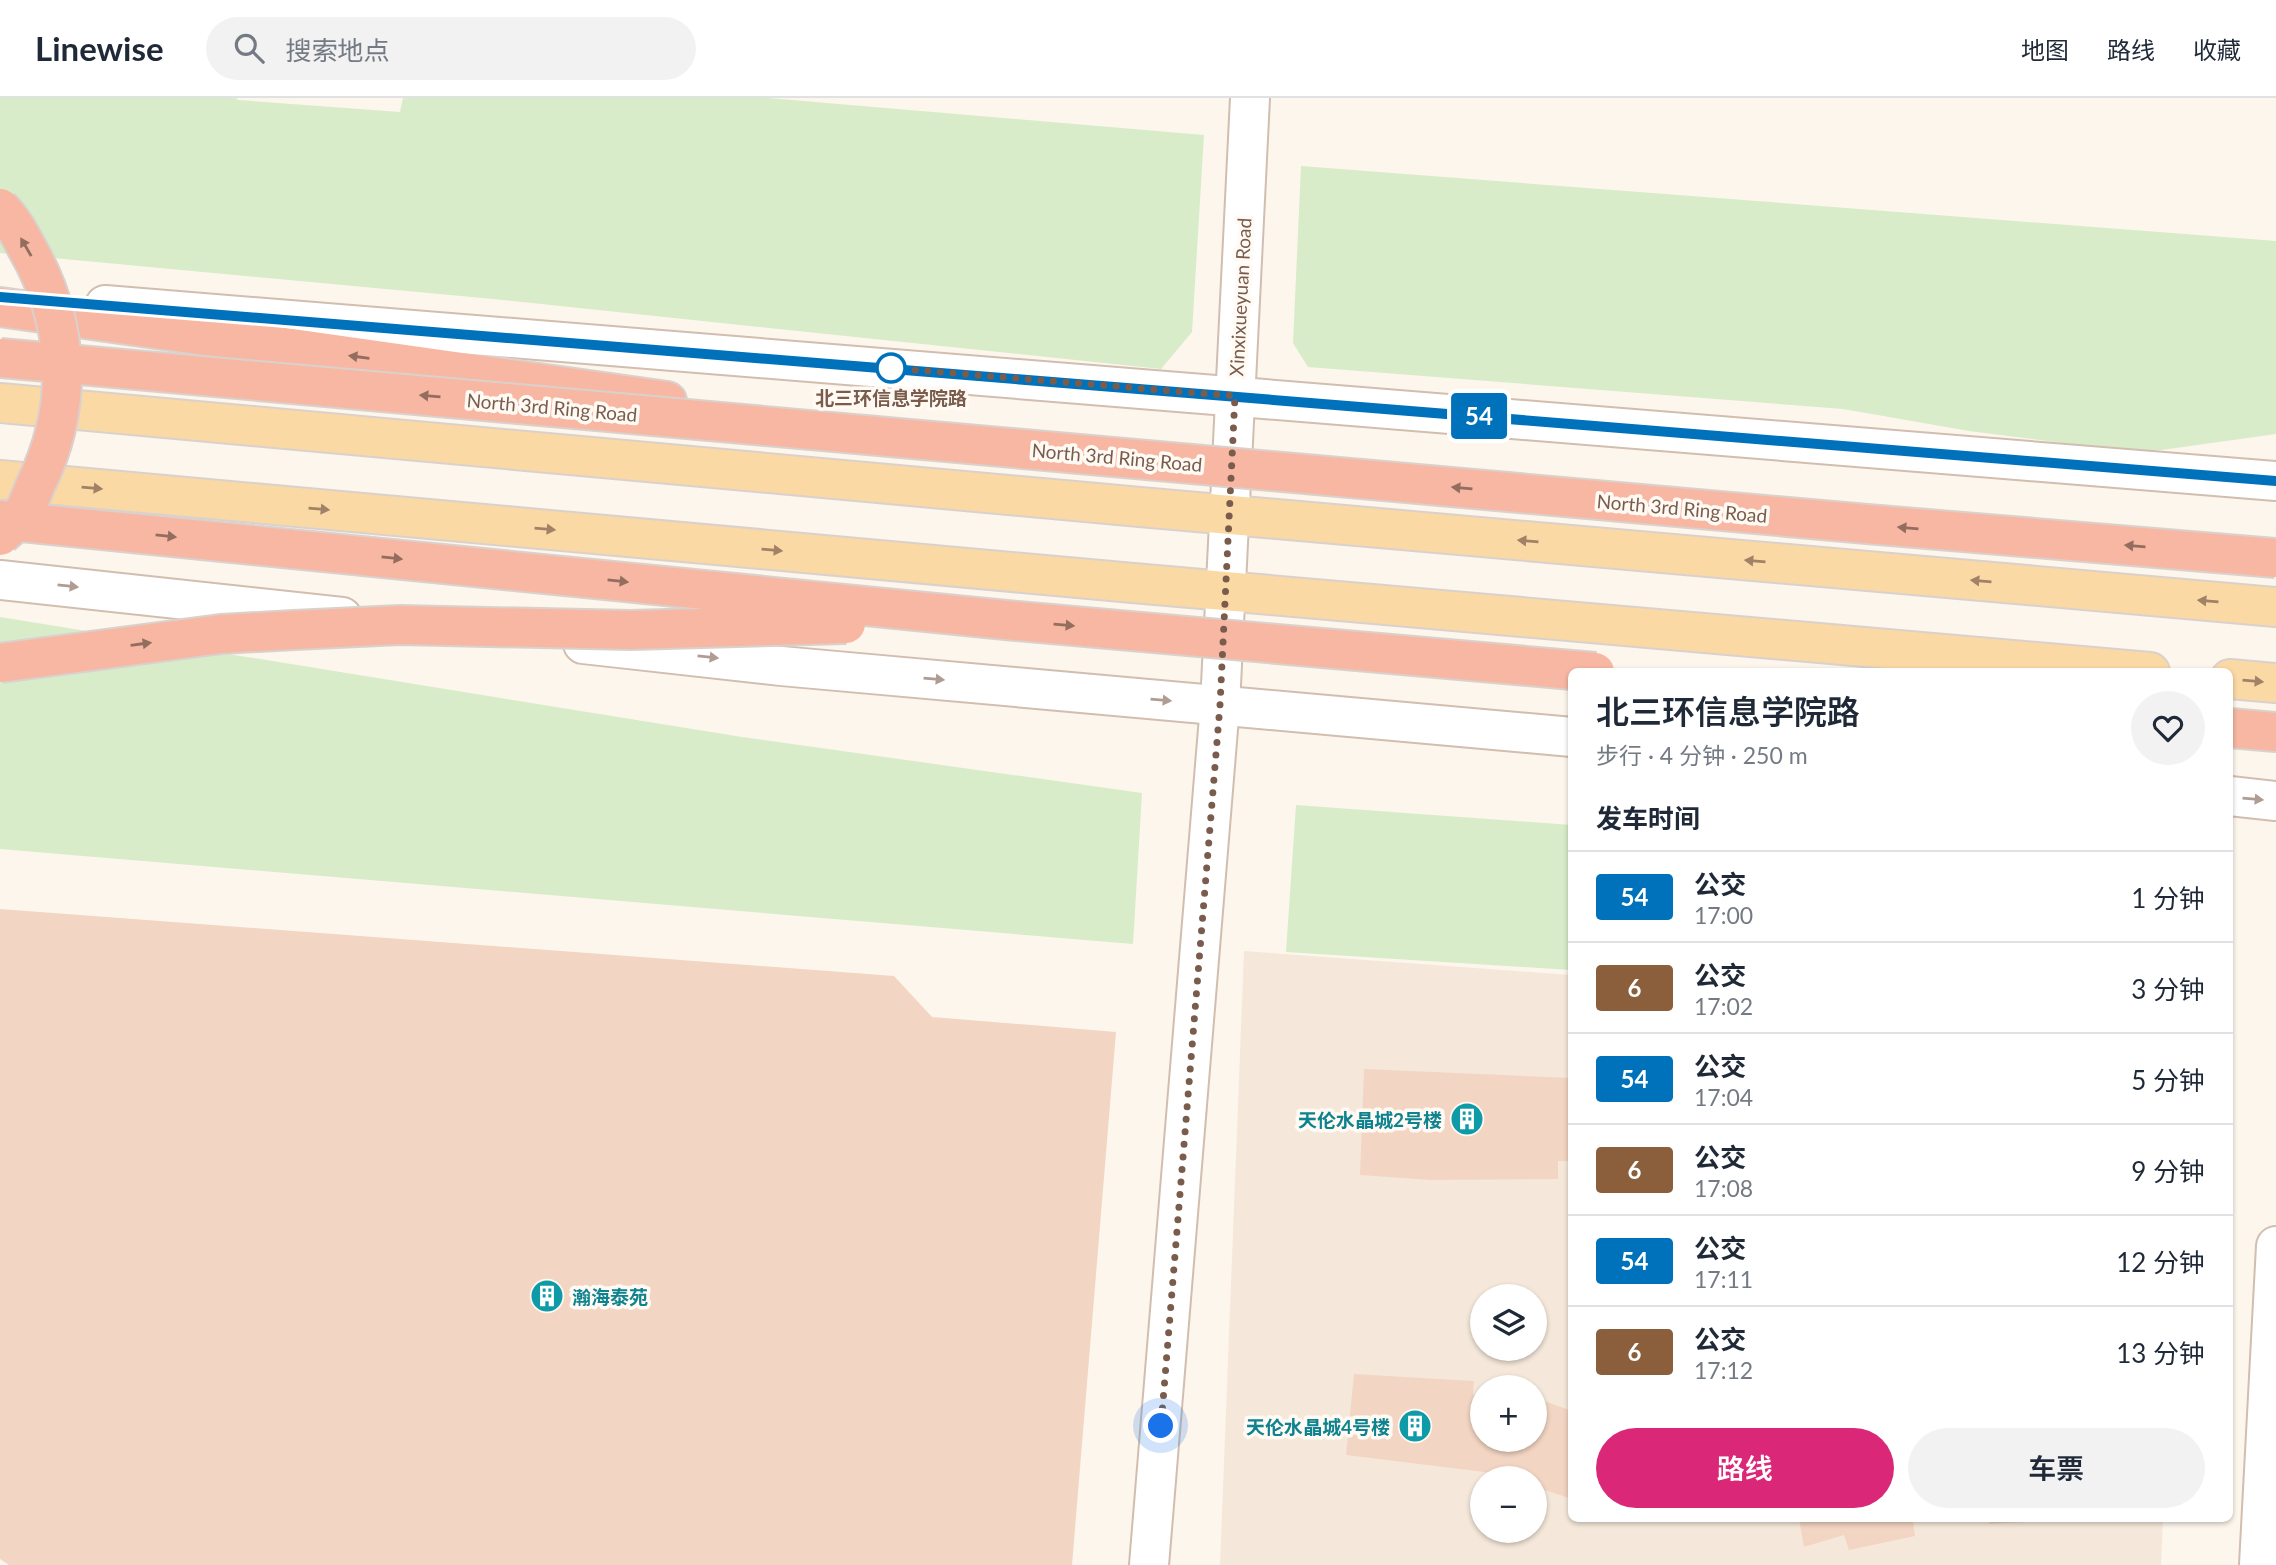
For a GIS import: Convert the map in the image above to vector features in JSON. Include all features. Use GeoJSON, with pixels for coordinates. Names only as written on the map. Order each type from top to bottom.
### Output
{"type":"FeatureCollection","features":[{"type":"Feature","properties":{"kind":"highway"},"geometry":{"type":"LineString","coordinates":[[0,208],[10,219],[41,272],[56,317],[63,360],[60,406],[50,457],[23,513],[0,536]]}},
{"type":"Feature","properties":{"kind":"highway"},"geometry":{"type":"LineString","coordinates":[[0,307],[984,445]]}},
{"type":"Feature","properties":{"kind":"highway","name":"North 3rd Ring Road"},"geometry":{"type":"LineString","coordinates":[[0,358],[2276,558]]}},
{"type":"Feature","properties":{"kind":"highway"},"geometry":{"type":"LineString","coordinates":[[0,520],[1006,620],[1568,670]]}},
{"type":"Feature","properties":{"kind":"highway"},"geometry":{"type":"LineString","coordinates":[[0,663],[221,634],[400,625],[631,630],[1006,620]]}},
{"type":"Feature","properties":{"kind":"highway"},"geometry":{"type":"LineString","coordinates":[[2233,728],[2276,732]]}},
{"type":"Feature","properties":{"kind":"main road"},"geometry":{"type":"LineString","coordinates":[[0,403],[2276,607]]}},
{"type":"Feature","properties":{"kind":"main road"},"geometry":{"type":"LineString","coordinates":[[0,480],[2104,668]]}},
{"type":"Feature","properties":{"kind":"main road"},"geometry":{"type":"LineString","coordinates":[[2233,679],[2276,683]]}},
{"type":"Feature","properties":{"kind":"street","name":"Xinxixueyuan Road"},"geometry":{"type":"LineString","coordinates":[[1149,1565],[1220,705],[1250,98]]}},
{"type":"Feature","properties":{"kind":"street"},"geometry":{"type":"LineString","coordinates":[[0,297],[2276,481]]}},
{"type":"Feature","properties":{"kind":"street"},"geometry":{"type":"LineString","coordinates":[[0,580],[767,664],[1568,737]]}},
{"type":"Feature","properties":{"kind":"street"},"geometry":{"type":"LineString","coordinates":[[2233,796],[2276,801]]}},
{"type":"Feature","properties":{"kind":"street"},"geometry":{"type":"LineString","coordinates":[[2259,1565],[2276,1246]]}},
{"type":"Feature","properties":{"kind":"shaded area"},"geometry":{"type":"Polygon","coordinates":[[[1244,951],[1568,975],[1568,1522],[2163,1522],[2161,1565],[1220,1565],[1244,951]]]}},
{"type":"Feature","properties":{"kind":"green space"},"geometry":{"type":"Polygon","coordinates":[[[0,98],[236,98],[400,112],[403,98],[768,98],[1204,135],[1192,332],[1161,369],[493,299],[0,253],[0,98]]]}},
{"type":"Feature","properties":{"kind":"green space"},"geometry":{"type":"Polygon","coordinates":[[[1301,166],[2276,241],[2276,434],[2140,453],[1969,431],[1843,409],[1308,367],[1293,343],[1301,166]]]}},
{"type":"Feature","properties":{"kind":"green space"},"geometry":{"type":"Polygon","coordinates":[[[0,617],[742,737],[1142,793],[1133,944],[0,849],[0,617]]]}},
{"type":"Feature","properties":{"kind":"green space"},"geometry":{"type":"Polygon","coordinates":[[[1296,805],[1568,825],[1568,970],[1286,952],[1296,805]]]}},
{"type":"Feature","properties":{"kind":"building","name":"瀚海泰苑"},"geometry":{"type":"Polygon","coordinates":[[[0,909],[894,976],[932,1017],[1116,1032],[1072,1565],[9,1565],[0,1559],[0,909]]]}},
{"type":"Feature","properties":{"kind":"building","name":"天伦水晶城2号楼"},"geometry":{"type":"Polygon","coordinates":[[[1364,1069],[1568,1078],[1568,1161],[1558,1161],[1558,1179],[1430,1180],[1360,1175],[1364,1069]]]}},
{"type":"Feature","properties":{"kind":"building","name":"天伦水晶城4号楼"},"geometry":{"type":"Polygon","coordinates":[[[1354,1374],[1470,1381],[1470,1452],[1547,1452],[1547,1402],[1568,1410],[1568,1498],[1547,1491],[1547,1466],[1470,1466],[1470,1470],[1346,1455],[1354,1374]]]}},
{"type":"Feature","properties":{"kind":"building"},"geometry":{"type":"Polygon","coordinates":[[[1800,1522],[1913,1522],[1915,1536],[1849,1550],[1844,1535],[1804,1547],[1800,1522]]]}},
{"type":"Feature","properties":{"kind":"building"},"geometry":{"type":"Polygon","coordinates":[[[1989,1522],[2024,1522],[1989,1524],[1989,1522]]]}},
{"type":"Feature","properties":{"kind":"bus line","name":"54"},"geometry":{"type":"LineString","coordinates":[[0,297],[2276,481]]}},
{"type":"Feature","properties":{"kind":"place","name":"北三环信息学院路"},"geometry":{"type":"Point","coordinates":[891,368]}},
{"type":"Feature","properties":{"kind":"place","name":"天伦水晶城2号楼"},"geometry":{"type":"Point","coordinates":[1467,1119]}},
{"type":"Feature","properties":{"kind":"place","name":"瀚海泰苑"},"geometry":{"type":"Point","coordinates":[547,1296]}},
{"type":"Feature","properties":{"kind":"place","name":"天伦水晶城4号楼"},"geometry":{"type":"Point","coordinates":[1415,1426]}},
{"type":"Feature","properties":{"kind":"route"},"geometry":{"type":"LineString","coordinates":[[891,368],[878,367],[1235,396],[1220,705],[1161,1426]]}}]}
